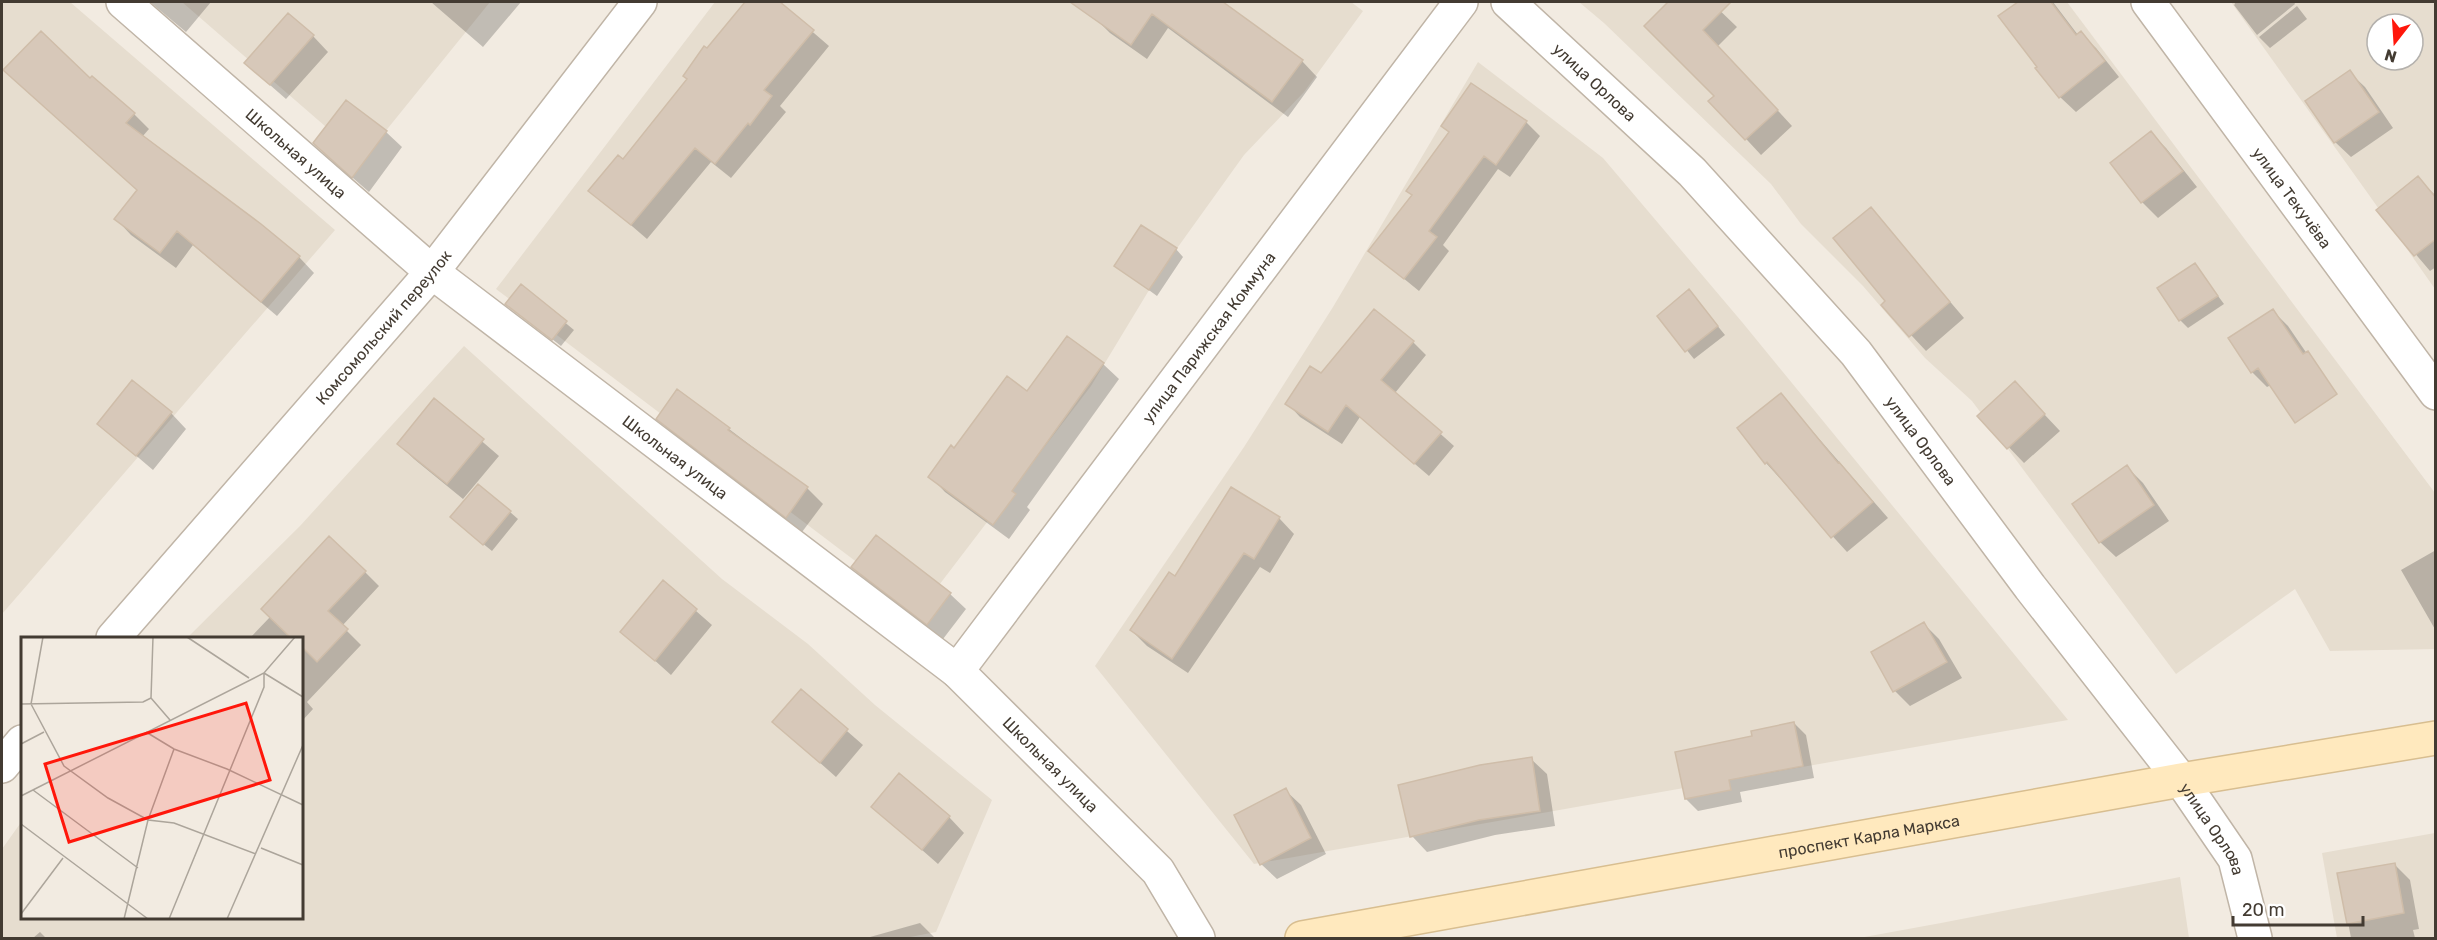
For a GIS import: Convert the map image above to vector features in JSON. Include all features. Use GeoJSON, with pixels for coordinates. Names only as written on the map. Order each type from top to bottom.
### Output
{"type":"FeatureCollection","features":[{"type":"Feature","properties":{"kind":"main road","name":"проспект Карла Маркса"},"geometry":{"type":"LineString","coordinates":[[1302,939],[2181,780],[2436,738]]}},
{"type":"Feature","properties":{"kind":"street","name":"Школьная улица"},"geometry":{"type":"LineString","coordinates":[[123,2],[432,272],[957,671],[1158,871],[1198,939]]}},
{"type":"Feature","properties":{"kind":"street","name":"Комсомольский переулок"},"geometry":{"type":"LineString","coordinates":[[115,637],[432,272],[640,2]]}},
{"type":"Feature","properties":{"kind":"street","name":"улица Парижская Коммуна"},"geometry":{"type":"LineString","coordinates":[[957,671],[1461,2]]}},
{"type":"Feature","properties":{"kind":"street","name":"улица Орлова"},"geometry":{"type":"LineString","coordinates":[[1508,2],[1692,172],[1856,353],[2030,587],[2181,780],[2235,860],[2255,939]]}},
{"type":"Feature","properties":{"kind":"street","name":"улица Текучёва"},"geometry":{"type":"LineString","coordinates":[[2148,2],[2436,393]]}},
{"type":"Feature","properties":{"kind":"street"},"geometry":{"type":"LineString","coordinates":[[2,766],[21,743]]}},
{"type":"Feature","properties":{"kind":"shaded area"},"geometry":{"type":"Polygon","coordinates":[[[2,2],[70,2],[335,230],[2,614],[2,2]]]}},
{"type":"Feature","properties":{"kind":"shaded area"},"geometry":{"type":"Polygon","coordinates":[[[182,2],[490,2],[363,159],[182,2]]]}},
{"type":"Feature","properties":{"kind":"shaded area"},"geometry":{"type":"Polygon","coordinates":[[[715,2],[1351,2],[1363,11],[1304,92],[1244,155],[1160,272],[1091,386],[920,610],[496,289],[715,2]]]}},
{"type":"Feature","properties":{"kind":"shaded area"},"geometry":{"type":"Polygon","coordinates":[[[1579,2],[2067,2],[2435,493],[2435,649],[2330,651],[2295,589],[2176,674],[1972,401],[1925,358],[1863,286],[1801,224],[1771,184],[1604,23],[1579,2]]]}},
{"type":"Feature","properties":{"kind":"shaded area"},"geometry":{"type":"Polygon","coordinates":[[[2231,2],[2435,2],[2435,289],[2369,195],[2231,2]]]}},
{"type":"Feature","properties":{"kind":"shaded area"},"geometry":{"type":"Polygon","coordinates":[[[1478,62],[1603,158],[1742,322],[2068,720],[1254,864],[1095,666],[1244,447],[1333,307],[1478,62]]]}},
{"type":"Feature","properties":{"kind":"shaded area"},"geometry":{"type":"Polygon","coordinates":[[[464,346],[722,579],[808,644],[875,705],[992,800],[936,932],[905,938],[2,938],[2,849],[21,822],[21,919],[303,919],[303,637],[188,637],[300,526],[464,346]]]}},
{"type":"Feature","properties":{"kind":"shaded area"},"geometry":{"type":"Polygon","coordinates":[[[2435,833],[2435,938],[2337,938],[2322,853],[2435,833]]]}},
{"type":"Feature","properties":{"kind":"shaded area"},"geometry":{"type":"Polygon","coordinates":[[[2180,877],[2189,938],[1859,938],[1941,923],[2180,877]]]}},
{"type":"Feature","properties":{"kind":"building"},"geometry":{"type":"Polygon","coordinates":[[[745,2],[780,2],[814,30],[764,90],[772,96],[715,164],[695,148],[631,225],[588,191],[618,155],[623,159],[687,79],[683,76],[704,46],[707,48],[745,2]]]}},
{"type":"Feature","properties":{"kind":"building"},"geometry":{"type":"Polygon","coordinates":[[[1070,2],[1223,2],[1303,60],[1272,102],[1152,14],[1131,45],[1070,2]]]}},
{"type":"Feature","properties":{"kind":"building"},"geometry":{"type":"Polygon","coordinates":[[[1668,2],[1731,2],[1703,30],[1778,110],[1745,140],[1708,101],[1714,96],[1644,26],[1668,2]]]}},
{"type":"Feature","properties":{"kind":"building"},"geometry":{"type":"Polygon","coordinates":[[[2018,2],[2051,2],[2076,35],[2081,31],[2105,61],[2059,98],[1998,16],[2018,2]]]}},
{"type":"Feature","properties":{"kind":"building"},"geometry":{"type":"Polygon","coordinates":[[[288,13],[314,35],[270,85],[244,63],[288,13]]]}},
{"type":"Feature","properties":{"kind":"building"},"geometry":{"type":"Polygon","coordinates":[[[41,31],[90,78],[92,76],[135,113],[126,123],[300,256],[261,302],[177,231],[160,253],[114,219],[137,190],[3,70],[41,31]]]}},
{"type":"Feature","properties":{"kind":"building"},"geometry":{"type":"Polygon","coordinates":[[[2350,70],[2379,112],[2334,143],[2305,101],[2350,70]]]}},
{"type":"Feature","properties":{"kind":"building"},"geometry":{"type":"Polygon","coordinates":[[[1471,83],[1527,121],[1496,165],[1484,156],[1429,231],[1437,237],[1404,279],[1368,251],[1412,195],[1406,191],[1449,132],[1441,126],[1471,83]]]}},
{"type":"Feature","properties":{"kind":"building"},"geometry":{"type":"Polygon","coordinates":[[[346,100],[387,131],[352,178],[313,143],[346,100]]]}},
{"type":"Feature","properties":{"kind":"building"},"geometry":{"type":"Polygon","coordinates":[[[2151,131],[2183,171],[2141,203],[2110,163],[2151,131]]]}},
{"type":"Feature","properties":{"kind":"building"},"geometry":{"type":"Polygon","coordinates":[[[2418,176],[2436,198],[2436,239],[2414,256],[2376,210],[2418,176]]]}},
{"type":"Feature","properties":{"kind":"building"},"geometry":{"type":"Polygon","coordinates":[[[1871,207],[1950,302],[1909,337],[1881,305],[1885,301],[1833,238],[1871,207]]]}},
{"type":"Feature","properties":{"kind":"building"},"geometry":{"type":"Polygon","coordinates":[[[1141,225],[1177,248],[1149,290],[1114,266],[1141,225]]]}},
{"type":"Feature","properties":{"kind":"building"},"geometry":{"type":"Polygon","coordinates":[[[2195,263],[2218,296],[2179,321],[2157,288],[2195,263]]]}},
{"type":"Feature","properties":{"kind":"building"},"geometry":{"type":"Polygon","coordinates":[[[521,284],[567,321],[552,340],[505,304],[521,284]]]}},
{"type":"Feature","properties":{"kind":"building"},"geometry":{"type":"Polygon","coordinates":[[[1689,289],[1718,326],[1685,352],[1657,316],[1689,289]]]}},
{"type":"Feature","properties":{"kind":"building"},"geometry":{"type":"Polygon","coordinates":[[[1374,309],[1414,341],[1381,380],[1442,432],[1414,464],[1346,405],[1328,432],[1285,404],[1310,366],[1321,373],[1374,309]]]}},
{"type":"Feature","properties":{"kind":"building"},"geometry":{"type":"Polygon","coordinates":[[[2273,309],[2303,354],[2308,351],[2337,394],[2295,423],[2258,368],[2251,373],[2228,338],[2273,309]]]}},
{"type":"Feature","properties":{"kind":"building"},"geometry":{"type":"Polygon","coordinates":[[[1067,336],[1104,363],[1012,491],[1016,494],[993,525],[928,477],[951,445],[954,448],[1007,376],[1027,391],[1067,336]]]}},
{"type":"Feature","properties":{"kind":"building"},"geometry":{"type":"Polygon","coordinates":[[[132,380],[172,412],[136,456],[97,424],[132,380]]]}},
{"type":"Feature","properties":{"kind":"building"},"geometry":{"type":"Polygon","coordinates":[[[2015,381],[2045,414],[2007,449],[1977,416],[2015,381]]]}},
{"type":"Feature","properties":{"kind":"building"},"geometry":{"type":"Polygon","coordinates":[[[677,389],[730,428],[728,430],[808,487],[786,518],[656,419],[677,389]]]}},
{"type":"Feature","properties":{"kind":"building"},"geometry":{"type":"Polygon","coordinates":[[[1781,393],[1873,502],[1831,538],[1767,462],[1765,464],[1737,428],[1781,393]]]}},
{"type":"Feature","properties":{"kind":"building"},"geometry":{"type":"Polygon","coordinates":[[[434,398],[484,439],[447,484],[397,444],[434,398]]]}},
{"type":"Feature","properties":{"kind":"building"},"geometry":{"type":"Polygon","coordinates":[[[2127,465],[2154,505],[2099,543],[2072,504],[2127,465]]]}},
{"type":"Feature","properties":{"kind":"building"},"geometry":{"type":"Polygon","coordinates":[[[478,484],[511,511],[483,545],[450,517],[478,484]]]}},
{"type":"Feature","properties":{"kind":"building"},"geometry":{"type":"Polygon","coordinates":[[[1231,487],[1280,517],[1254,559],[1244,553],[1172,659],[1130,630],[1169,572],[1175,576],[1231,487]]]}},
{"type":"Feature","properties":{"kind":"building"},"geometry":{"type":"Polygon","coordinates":[[[876,535],[951,593],[927,625],[851,567],[876,535]]]}},
{"type":"Feature","properties":{"kind":"building"},"geometry":{"type":"Polygon","coordinates":[[[329,536],[366,571],[328,611],[348,629],[317,662],[303,648],[303,637],[290,637],[261,609],[329,536]]]}},
{"type":"Feature","properties":{"kind":"building"},"geometry":{"type":"Polygon","coordinates":[[[663,580],[697,609],[655,661],[620,632],[663,580]]]}},
{"type":"Feature","properties":{"kind":"building"},"geometry":{"type":"Polygon","coordinates":[[[1924,622],[1947,662],[1893,692],[1871,652],[1924,622]]]}},
{"type":"Feature","properties":{"kind":"building"},"geometry":{"type":"Polygon","coordinates":[[[801,689],[848,729],[820,763],[772,722],[801,689]]]}},
{"type":"Feature","properties":{"kind":"building"},"geometry":{"type":"Polygon","coordinates":[[[1794,722],[1803,766],[1729,780],[1731,790],[1685,799],[1675,752],[1752,736],[1751,731],[1794,722]]]}},
{"type":"Feature","properties":{"kind":"building"},"geometry":{"type":"Polygon","coordinates":[[[1532,757],[1540,811],[1479,820],[1410,837],[1398,785],[1480,765],[1532,757]]]}},
{"type":"Feature","properties":{"kind":"building"},"geometry":{"type":"Polygon","coordinates":[[[899,773],[950,816],[922,850],[871,807],[899,773]]]}},
{"type":"Feature","properties":{"kind":"building"},"geometry":{"type":"Polygon","coordinates":[[[1286,788],[1311,838],[1260,865],[1234,815],[1286,788]]]}},
{"type":"Feature","properties":{"kind":"building"},"geometry":{"type":"Polygon","coordinates":[[[2395,863],[2404,913],[2347,924],[2337,873],[2395,863]]]}}]}
